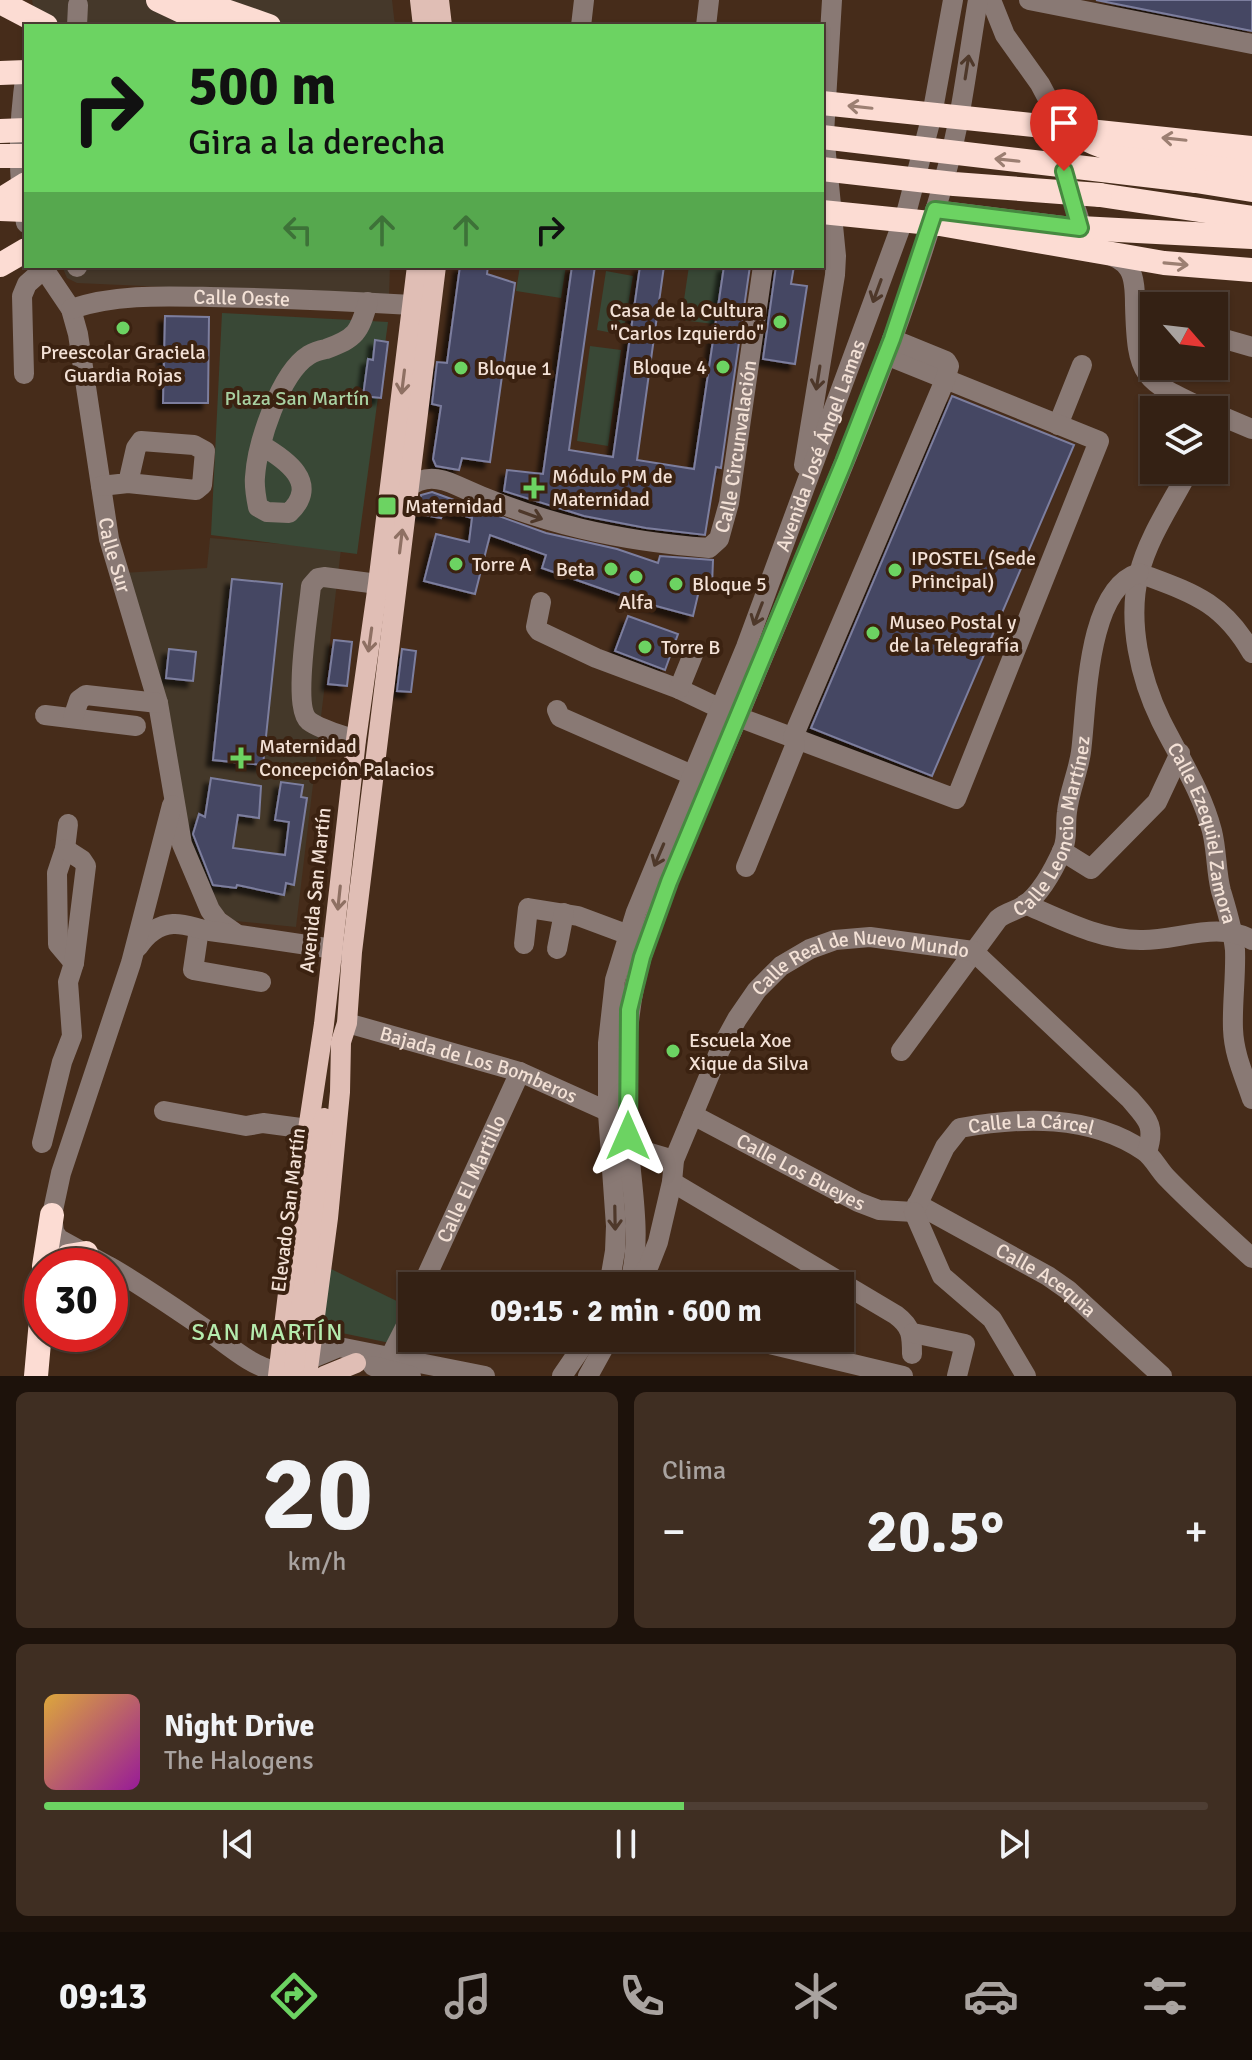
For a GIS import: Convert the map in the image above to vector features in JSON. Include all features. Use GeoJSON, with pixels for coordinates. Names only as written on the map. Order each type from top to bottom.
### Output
{"type":"FeatureCollection","features":[{"type":"Feature","properties":{"kind":"highway"},"geometry":{"type":"LineString","coordinates":[[158,0],[209,24]]}},
{"type":"Feature","properties":{"kind":"highway"},"geometry":{"type":"LineString","coordinates":[[194,0],[263,24]]}},
{"type":"Feature","properties":{"kind":"highway"},"geometry":{"type":"LineString","coordinates":[[0,2],[42,24]]}},
{"type":"Feature","properties":{"kind":"highway"},"geometry":{"type":"LineString","coordinates":[[0,73],[24,72]]}},
{"type":"Feature","properties":{"kind":"highway"},"geometry":{"type":"LineString","coordinates":[[824,103],[1252,148]]}},
{"type":"Feature","properties":{"kind":"highway"},"geometry":{"type":"LineString","coordinates":[[1057,116],[1077,135],[1127,154],[1252,170]]}},
{"type":"Feature","properties":{"kind":"highway"},"geometry":{"type":"LineString","coordinates":[[0,131],[24,130]]}},
{"type":"Feature","properties":{"kind":"highway"},"geometry":{"type":"LineString","coordinates":[[827,134],[977,157],[1252,190]]}},
{"type":"Feature","properties":{"kind":"highway"},"geometry":{"type":"LineString","coordinates":[[0,156],[24,156]]}},
{"type":"Feature","properties":{"kind":"highway"},"geometry":{"type":"LineString","coordinates":[[824,169],[954,184],[1100,195],[1252,218]]}},
{"type":"Feature","properties":{"kind":"highway"},"geometry":{"type":"LineString","coordinates":[[824,181],[954,184]]}},
{"type":"Feature","properties":{"kind":"highway"},"geometry":{"type":"LineString","coordinates":[[0,200],[24,185]]}},
{"type":"Feature","properties":{"kind":"highway"},"geometry":{"type":"LineString","coordinates":[[0,209],[24,210]]}},
{"type":"Feature","properties":{"kind":"highway"},"geometry":{"type":"LineString","coordinates":[[824,212],[940,224],[1164,263],[1252,270]]}},
{"type":"Feature","properties":{"kind":"highway"},"geometry":{"type":"LineString","coordinates":[[1080,228],[1252,237]]}},
{"type":"Feature","properties":{"kind":"highway"},"geometry":{"type":"LineString","coordinates":[[0,265],[24,251]]}},
{"type":"Feature","properties":{"kind":"highway"},"geometry":{"type":"LineString","coordinates":[[47,1248],[52,1215]]}},
{"type":"Feature","properties":{"kind":"highway"},"geometry":{"type":"LineString","coordinates":[[36,1376],[38,1352]]}},
{"type":"Feature","properties":{"kind":"main road"},"geometry":{"type":"LineString","coordinates":[[420,0],[423,24]]}},
{"type":"Feature","properties":{"kind":"main road"},"geometry":{"type":"LineString","coordinates":[[439,0],[442,24]]}},
{"type":"Feature","properties":{"kind":"main road","name":"Avenida San Martín"},"geometry":{"type":"LineString","coordinates":[[308,1367],[340,1092],[344,1032],[342,950],[356,740],[417,268]]}},
{"type":"Feature","properties":{"kind":"main road","name":"Avenida San Martín"},"geometry":{"type":"LineString","coordinates":[[319,1114],[324,1024],[342,950],[436,268]]}},
{"type":"Feature","properties":{"kind":"main road"},"geometry":{"type":"LineString","coordinates":[[319,1114],[324,1024]]}},
{"type":"Feature","properties":{"kind":"main road"},"geometry":{"type":"LineString","coordinates":[[319,1114],[344,1032]]}},
{"type":"Feature","properties":{"kind":"main road","name":"Elevado San Martín"},"geometry":{"type":"LineString","coordinates":[[283,1375],[319,1114]]}},
{"type":"Feature","properties":{"kind":"main road"},"geometry":{"type":"LineString","coordinates":[[324,1376],[356,1363]]}},
{"type":"Feature","properties":{"kind":"street"},"geometry":{"type":"LineString","coordinates":[[29,0],[33,24]]}},
{"type":"Feature","properties":{"kind":"street"},"geometry":{"type":"LineString","coordinates":[[581,24],[584,0]]}},
{"type":"Feature","properties":{"kind":"street"},"geometry":{"type":"LineString","coordinates":[[706,24],[709,0]]}},
{"type":"Feature","properties":{"kind":"street"},"geometry":{"type":"LineString","coordinates":[[797,511],[835,275],[827,134],[832,0]]}},
{"type":"Feature","properties":{"kind":"street","name":"Avenida José Ángel Lamas"},"geometry":{"type":"LineString","coordinates":[[618,1116],[608,1043],[615,980],[629,935],[692,775],[728,713],[746,647],[897,238],[926,145],[953,0]]}},
{"type":"Feature","properties":{"kind":"street","name":"Avenida José Ángel Lamas"},"geometry":{"type":"LineString","coordinates":[[618,1116],[634,984],[728,713],[889,347],[924,249],[957,128],[978,0]]}},
{"type":"Feature","properties":{"kind":"street"},"geometry":{"type":"LineString","coordinates":[[991,0],[1005,35],[1040,84],[1057,116],[1064,171],[1087,244],[1130,269],[1140,299]]}},
{"type":"Feature","properties":{"kind":"street"},"geometry":{"type":"LineString","coordinates":[[1029,0],[1252,44]]}},
{"type":"Feature","properties":{"kind":"street"},"geometry":{"type":"LineString","coordinates":[[24,98],[24,207]]}},
{"type":"Feature","properties":{"kind":"street"},"geometry":{"type":"LineString","coordinates":[[935,210],[1080,228]]}},
{"type":"Feature","properties":{"kind":"street"},"geometry":{"type":"LineString","coordinates":[[897,238],[909,251],[924,249]]}},
{"type":"Feature","properties":{"kind":"street"},"geometry":{"type":"LineString","coordinates":[[24,374],[22,296],[27,284],[47,268]]}},
{"type":"Feature","properties":{"kind":"street"},"geometry":{"type":"LineString","coordinates":[[49,268],[67,302]]}},
{"type":"Feature","properties":{"kind":"street","name":"Calle Circunvalación"},"geometry":{"type":"LineString","coordinates":[[407,488],[423,478],[433,478],[559,525],[644,543],[709,548],[719,539],[729,503],[763,268]]}},
{"type":"Feature","properties":{"kind":"street","name":"Calle Oeste"},"geometry":{"type":"LineString","coordinates":[[67,302],[162,296],[288,298],[412,305]]}},
{"type":"Feature","properties":{"kind":"street","name":"Calle Sur"},"geometry":{"type":"LineString","coordinates":[[67,302],[78,334],[115,565],[157,698],[168,747],[182,844],[199,888],[218,921],[235,933]]}},
{"type":"Feature","properties":{"kind":"street"},"geometry":{"type":"LineString","coordinates":[[261,445],[272,411],[292,371],[309,354],[352,339],[360,328],[368,302]]}},
{"type":"Feature","properties":{"kind":"street"},"geometry":{"type":"LineString","coordinates":[[1140,326],[1135,341],[1140,358]]}},
{"type":"Feature","properties":{"kind":"street"},"geometry":{"type":"LineString","coordinates":[[1228,340],[1252,347]]}},
{"type":"Feature","properties":{"kind":"street"},"geometry":{"type":"LineString","coordinates":[[541,602],[536,627],[539,631],[596,658],[679,689],[728,713],[956,799],[1099,441],[945,380],[889,347]]}},
{"type":"Feature","properties":{"kind":"street"},"geometry":{"type":"LineString","coordinates":[[1058,425],[1082,365]]}},
{"type":"Feature","properties":{"kind":"street"},"geometry":{"type":"LineString","coordinates":[[746,867],[795,746],[793,737],[945,380]]}},
{"type":"Feature","properties":{"kind":"street"},"geometry":{"type":"LineString","coordinates":[[1151,380],[1175,396]]}},
{"type":"Feature","properties":{"kind":"street"},"geometry":{"type":"LineString","coordinates":[[1228,420],[1252,429]]}},
{"type":"Feature","properties":{"kind":"street"},"geometry":{"type":"LineString","coordinates":[[101,486],[128,483]]}},
{"type":"Feature","properties":{"kind":"street"},"geometry":{"type":"LineString","coordinates":[[1182,484],[1149,546],[1139,573],[1187,591],[1219,610],[1242,636],[1252,653]]}},
{"type":"Feature","properties":{"kind":"street","name":"Calle Ezequiel Zamora"},"geometry":{"type":"LineString","coordinates":[[1139,573],[1135,617],[1138,647],[1158,713],[1180,753],[1212,830],[1221,890],[1235,947],[1233,1029],[1240,1070],[1252,1099]]}},
{"type":"Feature","properties":{"kind":"street","name":"Calle Leoncio Martínez"},"geometry":{"type":"LineString","coordinates":[[901,1051],[998,919],[1025,904],[1037,892],[1062,851],[1067,834],[1067,812],[1080,762],[1090,668],[1101,620],[1106,605],[1122,581],[1139,573]]}},
{"type":"Feature","properties":{"kind":"street"},"geometry":{"type":"LineString","coordinates":[[356,740],[308,720],[301,709],[311,586],[318,578],[324,577],[378,584]]}},
{"type":"Feature","properties":{"kind":"street"},"geometry":{"type":"LineString","coordinates":[[679,689],[694,652]]}},
{"type":"Feature","properties":{"kind":"street"},"geometry":{"type":"LineString","coordinates":[[73,718],[79,700],[86,695],[157,698]]}},
{"type":"Feature","properties":{"kind":"street"},"geometry":{"type":"LineString","coordinates":[[557,710],[560,717],[692,775]]}},
{"type":"Feature","properties":{"kind":"street"},"geometry":{"type":"LineString","coordinates":[[45,715],[136,726]]}},
{"type":"Feature","properties":{"kind":"street"},"geometry":{"type":"LineString","coordinates":[[1062,851],[1091,869],[1157,802],[1180,753]]}},
{"type":"Feature","properties":{"kind":"street","name":"Calle Sur"},"geometry":{"type":"LineString","coordinates":[[52,1215],[61,1173],[105,1047],[133,954],[174,797]]}},
{"type":"Feature","properties":{"kind":"street"},"geometry":{"type":"LineString","coordinates":[[42,1143],[62,1062],[72,1036],[68,982],[74,963],[86,866],[65,849],[68,824]]}},
{"type":"Feature","properties":{"kind":"street"},"geometry":{"type":"LineString","coordinates":[[1025,904],[1102,935],[1118,938],[1144,941],[1231,931],[1252,940]]}},
{"type":"Feature","properties":{"kind":"street"},"geometry":{"type":"LineString","coordinates":[[524,944],[528,908],[578,916],[629,935]]}},
{"type":"Feature","properties":{"kind":"street"},"geometry":{"type":"LineString","coordinates":[[557,949],[564,913]]}},
{"type":"Feature","properties":{"kind":"street"},"geometry":{"type":"LineString","coordinates":[[133,954],[142,940],[164,926],[179,924],[342,950]]}},
{"type":"Feature","properties":{"kind":"street"},"geometry":{"type":"LineString","coordinates":[[199,929],[193,970],[261,982]]}},
{"type":"Feature","properties":{"kind":"street","name":"Calle Real de Nuevo Mundo"},"geometry":{"type":"LineString","coordinates":[[645,1272],[658,1242],[674,1160],[720,1050],[748,1002],[781,966],[795,956],[835,940],[859,937],[973,951],[1135,1105],[1152,1133],[1147,1152]]}},
{"type":"Feature","properties":{"kind":"street","name":"Bajada de Los Bomberos"},"geometry":{"type":"LineString","coordinates":[[344,1032],[520,1072],[618,1116]]}},
{"type":"Feature","properties":{"kind":"street"},"geometry":{"type":"LineString","coordinates":[[72,1036],[105,1047]]}},
{"type":"Feature","properties":{"kind":"street","name":"Calle El Martillo"},"geometry":{"type":"LineString","coordinates":[[428,1272],[520,1072]]}},
{"type":"Feature","properties":{"kind":"street"},"geometry":{"type":"LineString","coordinates":[[164,1111],[246,1126],[319,1114]]}},
{"type":"Feature","properties":{"kind":"street","name":"Calle Los Bueyes"},"geometry":{"type":"LineString","coordinates":[[693,1115],[858,1202],[879,1210],[916,1208]]}},
{"type":"Feature","properties":{"kind":"street"},"geometry":{"type":"LineString","coordinates":[[611,1272],[620,1144],[618,1116]]}},
{"type":"Feature","properties":{"kind":"street","name":"Calle La Cárcel"},"geometry":{"type":"LineString","coordinates":[[916,1208],[945,1147],[960,1128],[1018,1121],[1085,1124],[1147,1152]]}},
{"type":"Feature","properties":{"kind":"street"},"geometry":{"type":"LineString","coordinates":[[620,1144],[674,1160]]}},
{"type":"Feature","properties":{"kind":"street"},"geometry":{"type":"LineString","coordinates":[[620,1144],[634,1195],[635,1239],[631,1272]]}},
{"type":"Feature","properties":{"kind":"street"},"geometry":{"type":"LineString","coordinates":[[1147,1152],[1166,1177],[1252,1258]]}},
{"type":"Feature","properties":{"kind":"street"},"geometry":{"type":"LineString","coordinates":[[672,1182],[906,1322],[913,1333],[912,1354]]}},
{"type":"Feature","properties":{"kind":"street"},"geometry":{"type":"LineString","coordinates":[[916,1208],[942,1276],[992,1319],[1026,1376]]}},
{"type":"Feature","properties":{"kind":"street","name":"Calle Acequia"},"geometry":{"type":"LineString","coordinates":[[916,1208],[1017,1258],[1068,1290],[1162,1376]]}},
{"type":"Feature","properties":{"kind":"street"},"geometry":{"type":"LineString","coordinates":[[52,1215],[54,1232],[59,1239],[76,1248]]}},
{"type":"Feature","properties":{"kind":"street"},"geometry":{"type":"LineString","coordinates":[[128,1279],[252,1361],[283,1375],[308,1367],[356,1363],[411,1376]]}},
{"type":"Feature","properties":{"kind":"street"},"geometry":{"type":"LineString","coordinates":[[913,1333],[965,1344],[957,1376]]}},
{"type":"Feature","properties":{"kind":"street"},"geometry":{"type":"LineString","coordinates":[[390,1357],[398,1341]]}},
{"type":"Feature","properties":{"kind":"street"},"geometry":{"type":"LineString","coordinates":[[308,1367],[339,1347],[485,1376]]}},
{"type":"Feature","properties":{"kind":"street"},"geometry":{"type":"LineString","coordinates":[[562,1376],[578,1352]]}},
{"type":"Feature","properties":{"kind":"street"},"geometry":{"type":"LineString","coordinates":[[588,1376],[601,1352]]}},
{"type":"Feature","properties":{"kind":"street"},"geometry":{"type":"LineString","coordinates":[[803,1352],[903,1376]]}},
{"type":"Feature","properties":{"kind":"shaded area"},"geometry":{"type":"Polygon","coordinates":[[[32,0],[392,0],[395,24],[37,24],[32,0]]]}},
{"type":"Feature","properties":{"kind":"shaded area"},"geometry":{"type":"Polygon","coordinates":[[[63,268],[390,268],[389,297],[77,283],[67,278],[63,268]]]}},
{"type":"Feature","properties":{"kind":"shaded area","name":"Maternidad Concepción Palacios"},"geometry":{"type":"Polygon","coordinates":[[[210,538],[341,549],[296,927],[235,921],[214,905],[199,887],[122,573],[207,568],[210,538]]]}},
{"type":"Feature","properties":{"kind":"green space"},"geometry":{"type":"Polygon","coordinates":[[[520,268],[566,268],[561,298],[516,291],[520,268]]]}},
{"type":"Feature","properties":{"kind":"green space"},"geometry":{"type":"Polygon","coordinates":[[[689,268],[723,268],[714,324],[681,320],[689,268]]]}},
{"type":"Feature","properties":{"kind":"green space"},"geometry":{"type":"Polygon","coordinates":[[[606,271],[633,276],[623,335],[597,330],[606,271]]]}},
{"type":"Feature","properties":{"kind":"green space","name":"Plaza San Martín"},"geometry":{"type":"Polygon","coordinates":[[[222,313],[388,322],[357,554],[211,535],[222,313]]]}},
{"type":"Feature","properties":{"kind":"green space"},"geometry":{"type":"Polygon","coordinates":[[[590,346],[621,350],[608,446],[577,441],[590,346]]]}},
{"type":"Feature","properties":{"kind":"green space"},"geometry":{"type":"Polygon","coordinates":[[[329,1268],[398,1302],[398,1326],[390,1343],[318,1328],[329,1268]]]}},
{"type":"Feature","properties":{"kind":"building"},"geometry":{"type":"Polygon","coordinates":[[[1096,0],[1252,0],[1252,31],[1096,0]]]}},
{"type":"Feature","properties":{"kind":"building","name":"Bloque 1"},"geometry":{"type":"Polygon","coordinates":[[[460,268],[488,268],[487,274],[515,283],[490,462],[462,458],[459,470],[436,466],[433,459],[441,406],[432,404],[437,362],[447,363],[460,268]]]}},
{"type":"Feature","properties":{"kind":"building"},"geometry":{"type":"Polygon","coordinates":[[[572,268],[595,268],[569,450],[613,457],[640,268],[664,268],[637,460],[694,469],[724,268],[750,268],[721,468],[716,467],[705,535],[584,516],[504,491],[507,470],[543,474],[572,268]]]}},
{"type":"Feature","properties":{"kind":"building","name":"Casa de la Cultura \"Carlos Izquierdo\""},"geometry":{"type":"Polygon","coordinates":[[[776,268],[794,268],[791,284],[807,286],[795,364],[763,359],[776,268]]]}},
{"type":"Feature","properties":{"kind":"building"},"geometry":{"type":"Polygon","coordinates":[[[165,316],[209,317],[208,403],[163,403],[165,316]]]}},
{"type":"Feature","properties":{"kind":"building"},"geometry":{"type":"Polygon","coordinates":[[[375,340],[388,342],[381,398],[363,396],[368,359],[373,360],[375,340]]]}},
{"type":"Feature","properties":{"kind":"building"},"geometry":{"type":"Polygon","coordinates":[[[952,396],[1074,445],[932,776],[811,728],[952,396]]]}},
{"type":"Feature","properties":{"kind":"building"},"geometry":{"type":"Polygon","coordinates":[[[432,492],[546,533],[617,549],[658,563],[660,556],[713,560],[712,586],[701,582],[693,616],[634,600],[542,568],[546,555],[490,535],[475,594],[424,581],[436,534],[469,542],[472,518],[444,510],[441,518],[419,514],[421,495],[432,492]]]}},
{"type":"Feature","properties":{"kind":"building"},"geometry":{"type":"Polygon","coordinates":[[[232,579],[282,584],[263,765],[213,760],[232,579]]]}},
{"type":"Feature","properties":{"kind":"building","name":"Torre B"},"geometry":{"type":"Polygon","coordinates":[[[628,616],[678,634],[665,670],[615,651],[628,616]]]}},
{"type":"Feature","properties":{"kind":"building"},"geometry":{"type":"Polygon","coordinates":[[[334,640],[352,642],[347,686],[328,684],[334,640]]]}},
{"type":"Feature","properties":{"kind":"building"},"geometry":{"type":"Polygon","coordinates":[[[169,649],[196,652],[193,681],[166,678],[169,649]]]}},
{"type":"Feature","properties":{"kind":"building"},"geometry":{"type":"Polygon","coordinates":[[[402,649],[416,651],[411,692],[397,691],[402,649]]]}},
{"type":"Feature","properties":{"kind":"building"},"geometry":{"type":"Polygon","coordinates":[[[211,778],[261,786],[259,818],[238,815],[233,848],[285,855],[289,822],[275,820],[281,782],[303,785],[301,797],[307,798],[294,885],[286,883],[284,895],[237,885],[236,888],[213,885],[193,834],[199,814],[205,817],[211,778]]]}},
{"type":"Feature","properties":{"kind":"place","name":"Casa de la Cultura \"Carlos Izquierdo\""},"geometry":{"type":"Point","coordinates":[780,322]}},
{"type":"Feature","properties":{"kind":"place","name":"Preescolar Graciela Guardia Rojas"},"geometry":{"type":"Point","coordinates":[123,328]}},
{"type":"Feature","properties":{"kind":"place","name":"Bloque 4"},"geometry":{"type":"Point","coordinates":[723,367]}},
{"type":"Feature","properties":{"kind":"place","name":"Bloque 1"},"geometry":{"type":"Point","coordinates":[461,368]}},
{"type":"Feature","properties":{"kind":"place","name":"Módulo PM de Maternidad"},"geometry":{"type":"Point","coordinates":[534,488]}},
{"type":"Feature","properties":{"kind":"place","name":"Maternidad"},"geometry":{"type":"Point","coordinates":[387,506]}},
{"type":"Feature","properties":{"kind":"place","name":"Torre A"},"geometry":{"type":"Point","coordinates":[456,564]}},
{"type":"Feature","properties":{"kind":"place","name":"Beta"},"geometry":{"type":"Point","coordinates":[611,569]}},
{"type":"Feature","properties":{"kind":"place","name":"IPOSTEL (Sede Principal)"},"geometry":{"type":"Point","coordinates":[895,570]}},
{"type":"Feature","properties":{"kind":"place","name":"Alfa"},"geometry":{"type":"Point","coordinates":[636,577]}},
{"type":"Feature","properties":{"kind":"place","name":"Bloque 5"},"geometry":{"type":"Point","coordinates":[676,584]}},
{"type":"Feature","properties":{"kind":"place","name":"Museo Postal y de la Telegrafía"},"geometry":{"type":"Point","coordinates":[873,633]}},
{"type":"Feature","properties":{"kind":"place","name":"Torre B"},"geometry":{"type":"Point","coordinates":[645,647]}},
{"type":"Feature","properties":{"kind":"place","name":"Maternidad Concepción Palacios"},"geometry":{"type":"Point","coordinates":[241,758]}},
{"type":"Feature","properties":{"kind":"place","name":"Escuela Xoe Xique da Silva"},"geometry":{"type":"Point","coordinates":[673,1051]}},
{"type":"Feature","properties":{"kind":"district","name":"SAN MARTÍN"},"geometry":{"type":"Point","coordinates":[268,1332]}},
{"type":"Feature","properties":{"kind":"route"},"geometry":{"type":"LineString","coordinates":[[628,1136],[629,1010],[642,957],[669,882],[886,355],[935,210],[1080,228],[1064,171]]}}]}
